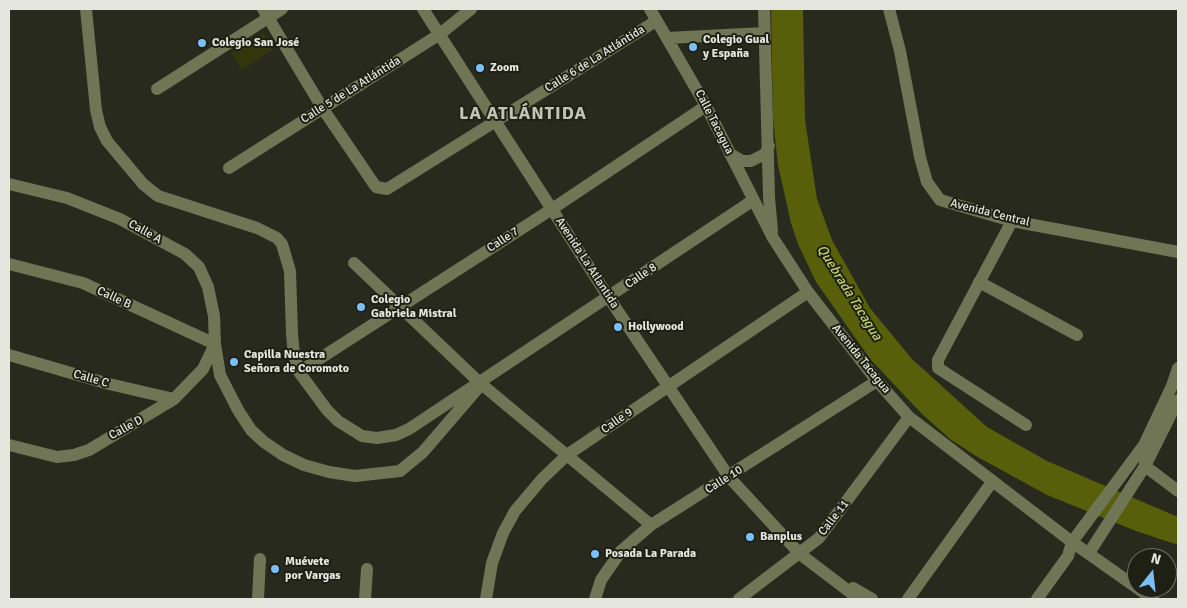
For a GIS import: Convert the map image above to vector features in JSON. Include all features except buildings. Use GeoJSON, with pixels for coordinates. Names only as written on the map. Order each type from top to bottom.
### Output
{"type":"FeatureCollection","features":[{"type":"Feature","properties":{"kind":"street"},"geometry":{"type":"LineString","coordinates":[[86,9],[96,110],[103,134],[118,156],[143,184],[158,196],[268,232],[282,244],[290,271],[292,334],[294,356],[299,372],[327,410],[338,421],[362,436],[378,438],[396,435],[408,430],[480,384]]}},
{"type":"Feature","properties":{"kind":"street"},"geometry":{"type":"LineString","coordinates":[[157,89],[266,13],[282,9]]}},
{"type":"Feature","properties":{"kind":"street","name":"Avenida La Atlantida"},"geometry":{"type":"LineString","coordinates":[[423,9],[608,298],[729,477],[800,554],[824,574]]}},
{"type":"Feature","properties":{"kind":"street","name":"Calle 5 de La Atlántida"},"geometry":{"type":"LineString","coordinates":[[229,168],[440,34],[471,9]]}},
{"type":"Feature","properties":{"kind":"street","name":"Calle Tacagua"},"geometry":{"type":"LineString","coordinates":[[650,9],[706,106],[752,201],[773,238]]}},
{"type":"Feature","properties":{"kind":"street","name":"Avenida Tacagua"},"geometry":{"type":"LineString","coordinates":[[764,9],[769,197],[773,238],[808,292],[877,381],[910,417],[1072,542],[1153,599]]}},
{"type":"Feature","properties":{"kind":"street","name":"Avenida Central"},"geometry":{"type":"LineString","coordinates":[[889,9],[927,182],[940,200],[1012,221],[1178,252]]}},
{"type":"Feature","properties":{"kind":"street"},"geometry":{"type":"LineString","coordinates":[[266,13],[323,109]]}},
{"type":"Feature","properties":{"kind":"street","name":"Calle 6 de La Atlántida"},"geometry":{"type":"LineString","coordinates":[[323,109],[376,186],[387,190],[495,120],[656,21]]}},
{"type":"Feature","properties":{"kind":"street"},"geometry":{"type":"LineString","coordinates":[[667,38],[764,33]]}},
{"type":"Feature","properties":{"kind":"street","name":"Calle 7"},"geometry":{"type":"LineString","coordinates":[[299,372],[552,209],[706,106]]}},
{"type":"Feature","properties":{"kind":"street"},"geometry":{"type":"LineString","coordinates":[[730,154],[742,161],[751,161],[765,154],[768,146]]}},
{"type":"Feature","properties":{"kind":"street","name":"Calle A"},"geometry":{"type":"LineString","coordinates":[[9,184],[67,198],[120,219],[185,254],[199,267],[208,287],[214,316],[215,344],[220,375],[226,387],[251,430],[283,455],[304,465],[329,472],[355,476],[400,471],[410,465],[480,384]]}},
{"type":"Feature","properties":{"kind":"street","name":"Calle 8"},"geometry":{"type":"LineString","coordinates":[[480,384],[752,201]]}},
{"type":"Feature","properties":{"kind":"street"},"geometry":{"type":"LineString","coordinates":[[1012,221],[938,360],[938,368],[1026,425]]}},
{"type":"Feature","properties":{"kind":"street"},"geometry":{"type":"LineString","coordinates":[[354,263],[480,384],[651,525]]}},
{"type":"Feature","properties":{"kind":"street","name":"Calle B"},"geometry":{"type":"LineString","coordinates":[[9,264],[83,283],[215,344]]}},
{"type":"Feature","properties":{"kind":"street"},"geometry":{"type":"LineString","coordinates":[[979,282],[1077,335]]}},
{"type":"Feature","properties":{"kind":"street","name":"Calle 9"},"geometry":{"type":"LineString","coordinates":[[486,599],[492,563],[503,533],[515,511],[542,479],[567,455],[808,292]]}},
{"type":"Feature","properties":{"kind":"street","name":"Calle D"},"geometry":{"type":"LineString","coordinates":[[9,445],[57,457],[74,455],[88,450],[174,399],[203,370],[215,344]]}},
{"type":"Feature","properties":{"kind":"street","name":"Calle C"},"geometry":{"type":"LineString","coordinates":[[9,354],[109,384],[174,399]]}},
{"type":"Feature","properties":{"kind":"street"},"geometry":{"type":"LineString","coordinates":[[1037,599],[1068,556],[1072,542],[1144,445],[1172,386],[1178,368]]}},
{"type":"Feature","properties":{"kind":"street","name":"Calle 10"},"geometry":{"type":"LineString","coordinates":[[595,599],[601,580],[621,551],[651,525],[877,381]]}},
{"type":"Feature","properties":{"kind":"street"},"geometry":{"type":"LineString","coordinates":[[1089,553],[1146,466],[1178,400]]}},
{"type":"Feature","properties":{"kind":"street","name":"Calle 11"},"geometry":{"type":"LineString","coordinates":[[739,599],[819,538],[910,417]]}},
{"type":"Feature","properties":{"kind":"street"},"geometry":{"type":"LineString","coordinates":[[1144,445],[1146,466],[1178,491]]}},
{"type":"Feature","properties":{"kind":"street"},"geometry":{"type":"LineString","coordinates":[[1121,477],[1133,486]]}},
{"type":"Feature","properties":{"kind":"street"},"geometry":{"type":"LineString","coordinates":[[908,599],[992,482]]}},
{"type":"Feature","properties":{"kind":"street"},"geometry":{"type":"LineString","coordinates":[[258,599],[260,560]]}},
{"type":"Feature","properties":{"kind":"street"},"geometry":{"type":"LineString","coordinates":[[365,599],[367,569]]}},
{"type":"Feature","properties":{"kind":"street"},"geometry":{"type":"LineString","coordinates":[[824,574],[846,599]]}},
{"type":"Feature","properties":{"kind":"street"},"geometry":{"type":"LineString","coordinates":[[824,574],[859,599]]}},
{"type":"Feature","properties":{"kind":"street"},"geometry":{"type":"LineString","coordinates":[[824,574],[844,582],[872,599]]}},
{"type":"Feature","properties":{"kind":"shaded area"},"geometry":{"type":"Polygon","coordinates":[[[263,33],[274,49],[242,70],[231,53],[263,33]]]}},
{"type":"Feature","properties":{"kind":"water","name":"Quebrada Tacagua"},"geometry":{"type":"Polygon","coordinates":[[[771,9],[803,9],[805,120],[817,199],[832,240],[870,308],[912,359],[987,427],[1047,461],[1178,517],[1178,545],[1136,531],[1047,495],[976,456],[950,439],[921,413],[871,360],[816,282],[798,244],[791,223],[778,165],[773,119],[771,9]]]}},
{"type":"Feature","properties":{"kind":"place","name":"Colegio San José"},"geometry":{"type":"Point","coordinates":[202,43]}},
{"type":"Feature","properties":{"kind":"place","name":"Colegio Gual y España"},"geometry":{"type":"Point","coordinates":[693,47]}},
{"type":"Feature","properties":{"kind":"place","name":"Zoom"},"geometry":{"type":"Point","coordinates":[480,68]}},
{"type":"Feature","properties":{"kind":"place","name":"Colegio Gabriela Mistral"},"geometry":{"type":"Point","coordinates":[361,307]}},
{"type":"Feature","properties":{"kind":"place","name":"Hollywood"},"geometry":{"type":"Point","coordinates":[618,327]}},
{"type":"Feature","properties":{"kind":"place","name":"Capilla Nuestra Señora de Coromoto"},"geometry":{"type":"Point","coordinates":[234,362]}},
{"type":"Feature","properties":{"kind":"place","name":"Banplus"},"geometry":{"type":"Point","coordinates":[750,537]}},
{"type":"Feature","properties":{"kind":"place","name":"Posada La Parada"},"geometry":{"type":"Point","coordinates":[595,554]}},
{"type":"Feature","properties":{"kind":"place","name":"Muévete por Vargas"},"geometry":{"type":"Point","coordinates":[275,569]}},
{"type":"Feature","properties":{"kind":"district","name":"LA ATLÁNTIDA"},"geometry":{"type":"Point","coordinates":[523,114]}}]}
